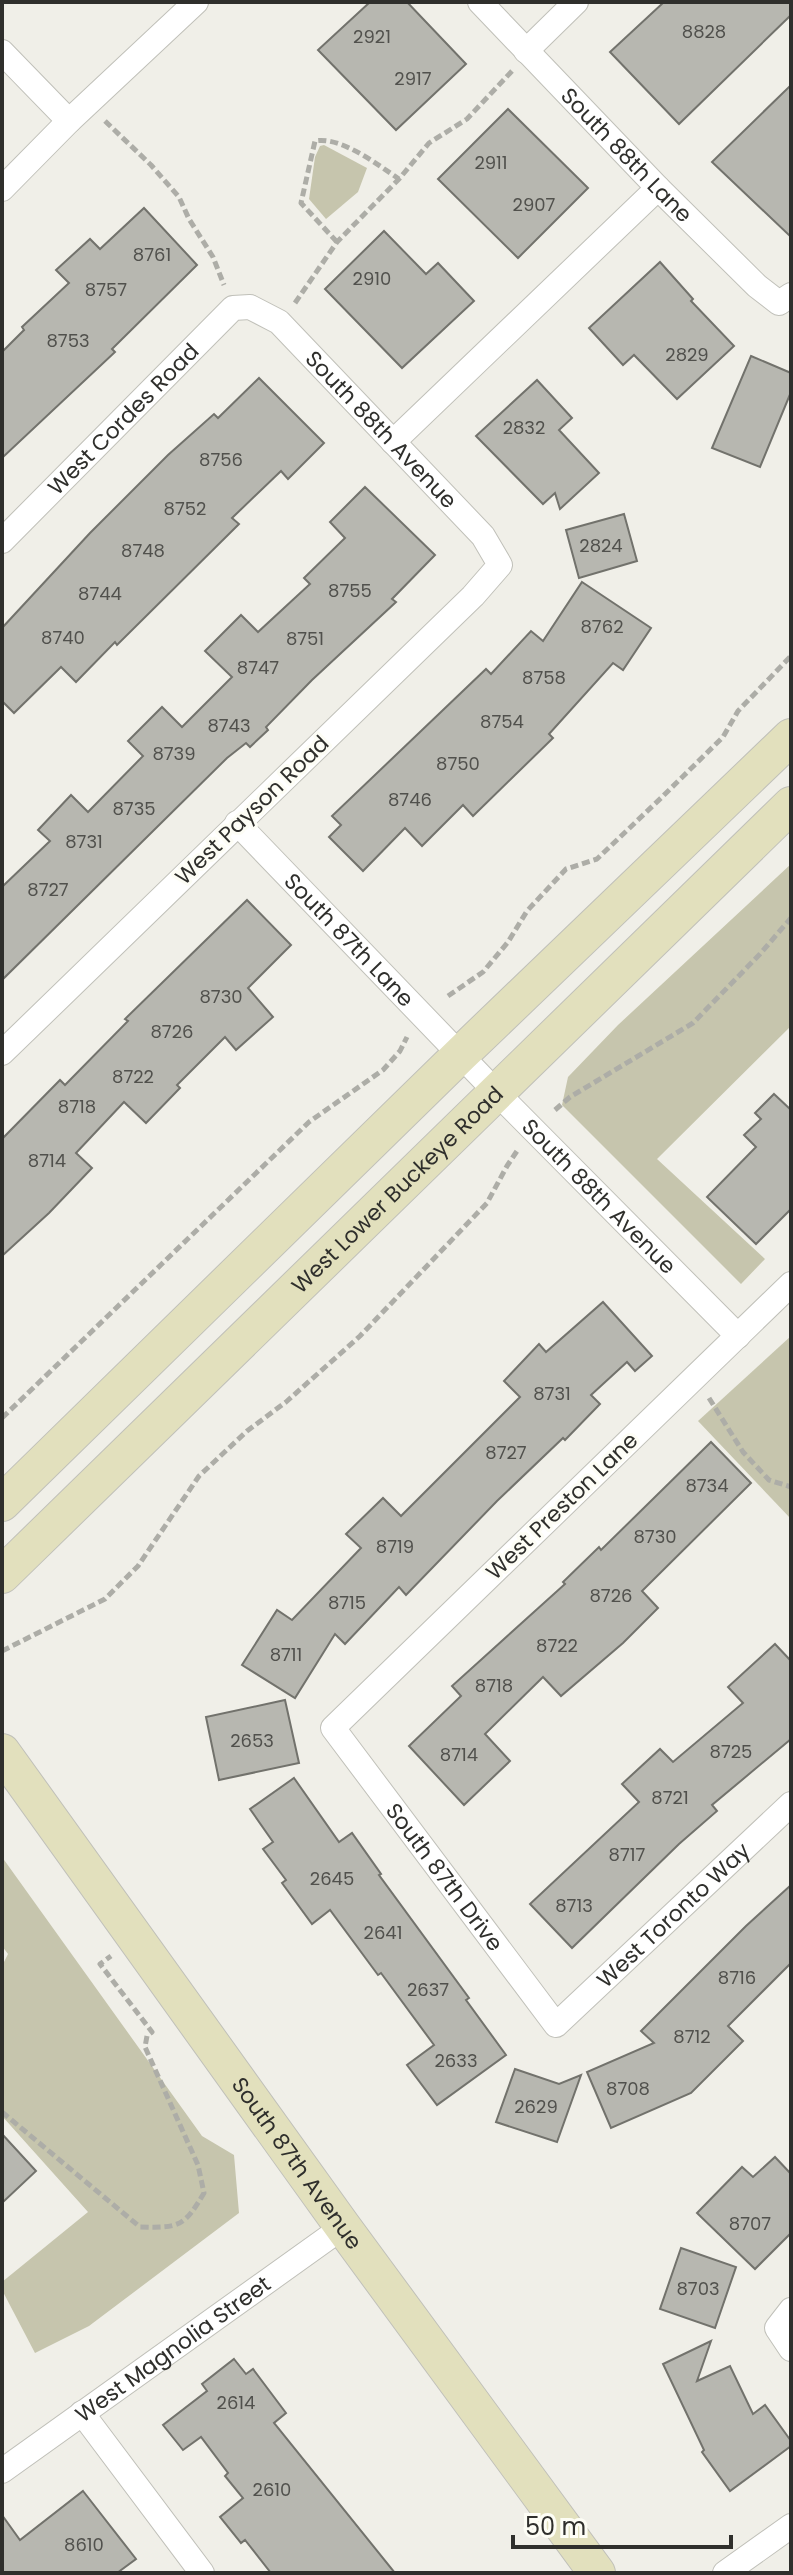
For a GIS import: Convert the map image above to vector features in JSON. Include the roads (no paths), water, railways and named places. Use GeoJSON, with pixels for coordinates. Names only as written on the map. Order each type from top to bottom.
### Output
{"type":"FeatureCollection","features":[{"type":"Feature","properties":{"kind":"main road"},"geometry":{"type":"LineString","coordinates":[[2,1503],[461,1054],[791,737]]}},
{"type":"Feature","properties":{"kind":"main road","name":"West Lower Buckeye Road"},"geometry":{"type":"LineString","coordinates":[[2,1575],[791,805]]}},
{"type":"Feature","properties":{"kind":"main road","name":"South 87th Avenue"},"geometry":{"type":"LineString","coordinates":[[2,1752],[343,2227],[597,2573]]}},
{"type":"Feature","properties":{"kind":"street"},"geometry":{"type":"LineString","coordinates":[[2,189],[69,121],[196,2]]}},
{"type":"Feature","properties":{"kind":"street","name":"South 88th Lane"},"geometry":{"type":"LineString","coordinates":[[480,2],[658,188],[757,286],[785,299]]}},
{"type":"Feature","properties":{"kind":"street"},"geometry":{"type":"LineString","coordinates":[[526,51],[576,2]]}},
{"type":"Feature","properties":{"kind":"street"},"geometry":{"type":"LineString","coordinates":[[2,52],[69,121]]}},
{"type":"Feature","properties":{"kind":"street"},"geometry":{"type":"LineString","coordinates":[[393,442],[658,188]]}},
{"type":"Feature","properties":{"kind":"street","name":"South 88th Avenue"},"geometry":{"type":"LineString","coordinates":[[242,308],[279,322],[483,536],[500,565]]}},
{"type":"Feature","properties":{"kind":"street","name":"West Cordes Road"},"geometry":{"type":"LineString","coordinates":[[2,541],[242,308]]}},
{"type":"Feature","properties":{"kind":"street","name":"West Payson Road"},"geometry":{"type":"LineString","coordinates":[[2,1053],[473,596],[500,565]]}},
{"type":"Feature","properties":{"kind":"street","name":"South 87th Lane"},"geometry":{"type":"LineString","coordinates":[[237,823],[461,1054]]}},
{"type":"Feature","properties":{"kind":"street","name":"South 88th Avenue"},"geometry":{"type":"LineString","coordinates":[[461,1054],[738,1336]]}},
{"type":"Feature","properties":{"kind":"street","name":"West Preston Lane"},"geometry":{"type":"LineString","coordinates":[[333,1728],[791,1284]]}},
{"type":"Feature","properties":{"kind":"street","name":"South 87th Drive"},"geometry":{"type":"LineString","coordinates":[[333,1728],[556,2025]]}},
{"type":"Feature","properties":{"kind":"street","name":"West Toronto Way"},"geometry":{"type":"LineString","coordinates":[[556,2025],[791,1804]]}},
{"type":"Feature","properties":{"kind":"street","name":"West Magnolia Street"},"geometry":{"type":"LineString","coordinates":[[2,2471],[343,2227]]}},
{"type":"Feature","properties":{"kind":"street"},"geometry":{"type":"LineString","coordinates":[[784,2319],[791,2349]]}},
{"type":"Feature","properties":{"kind":"street"},"geometry":{"type":"LineString","coordinates":[[82,2413],[202,2573]]}},
{"type":"Feature","properties":{"kind":"street"},"geometry":{"type":"LineString","coordinates":[[725,2573],[791,2526]]}}]}
